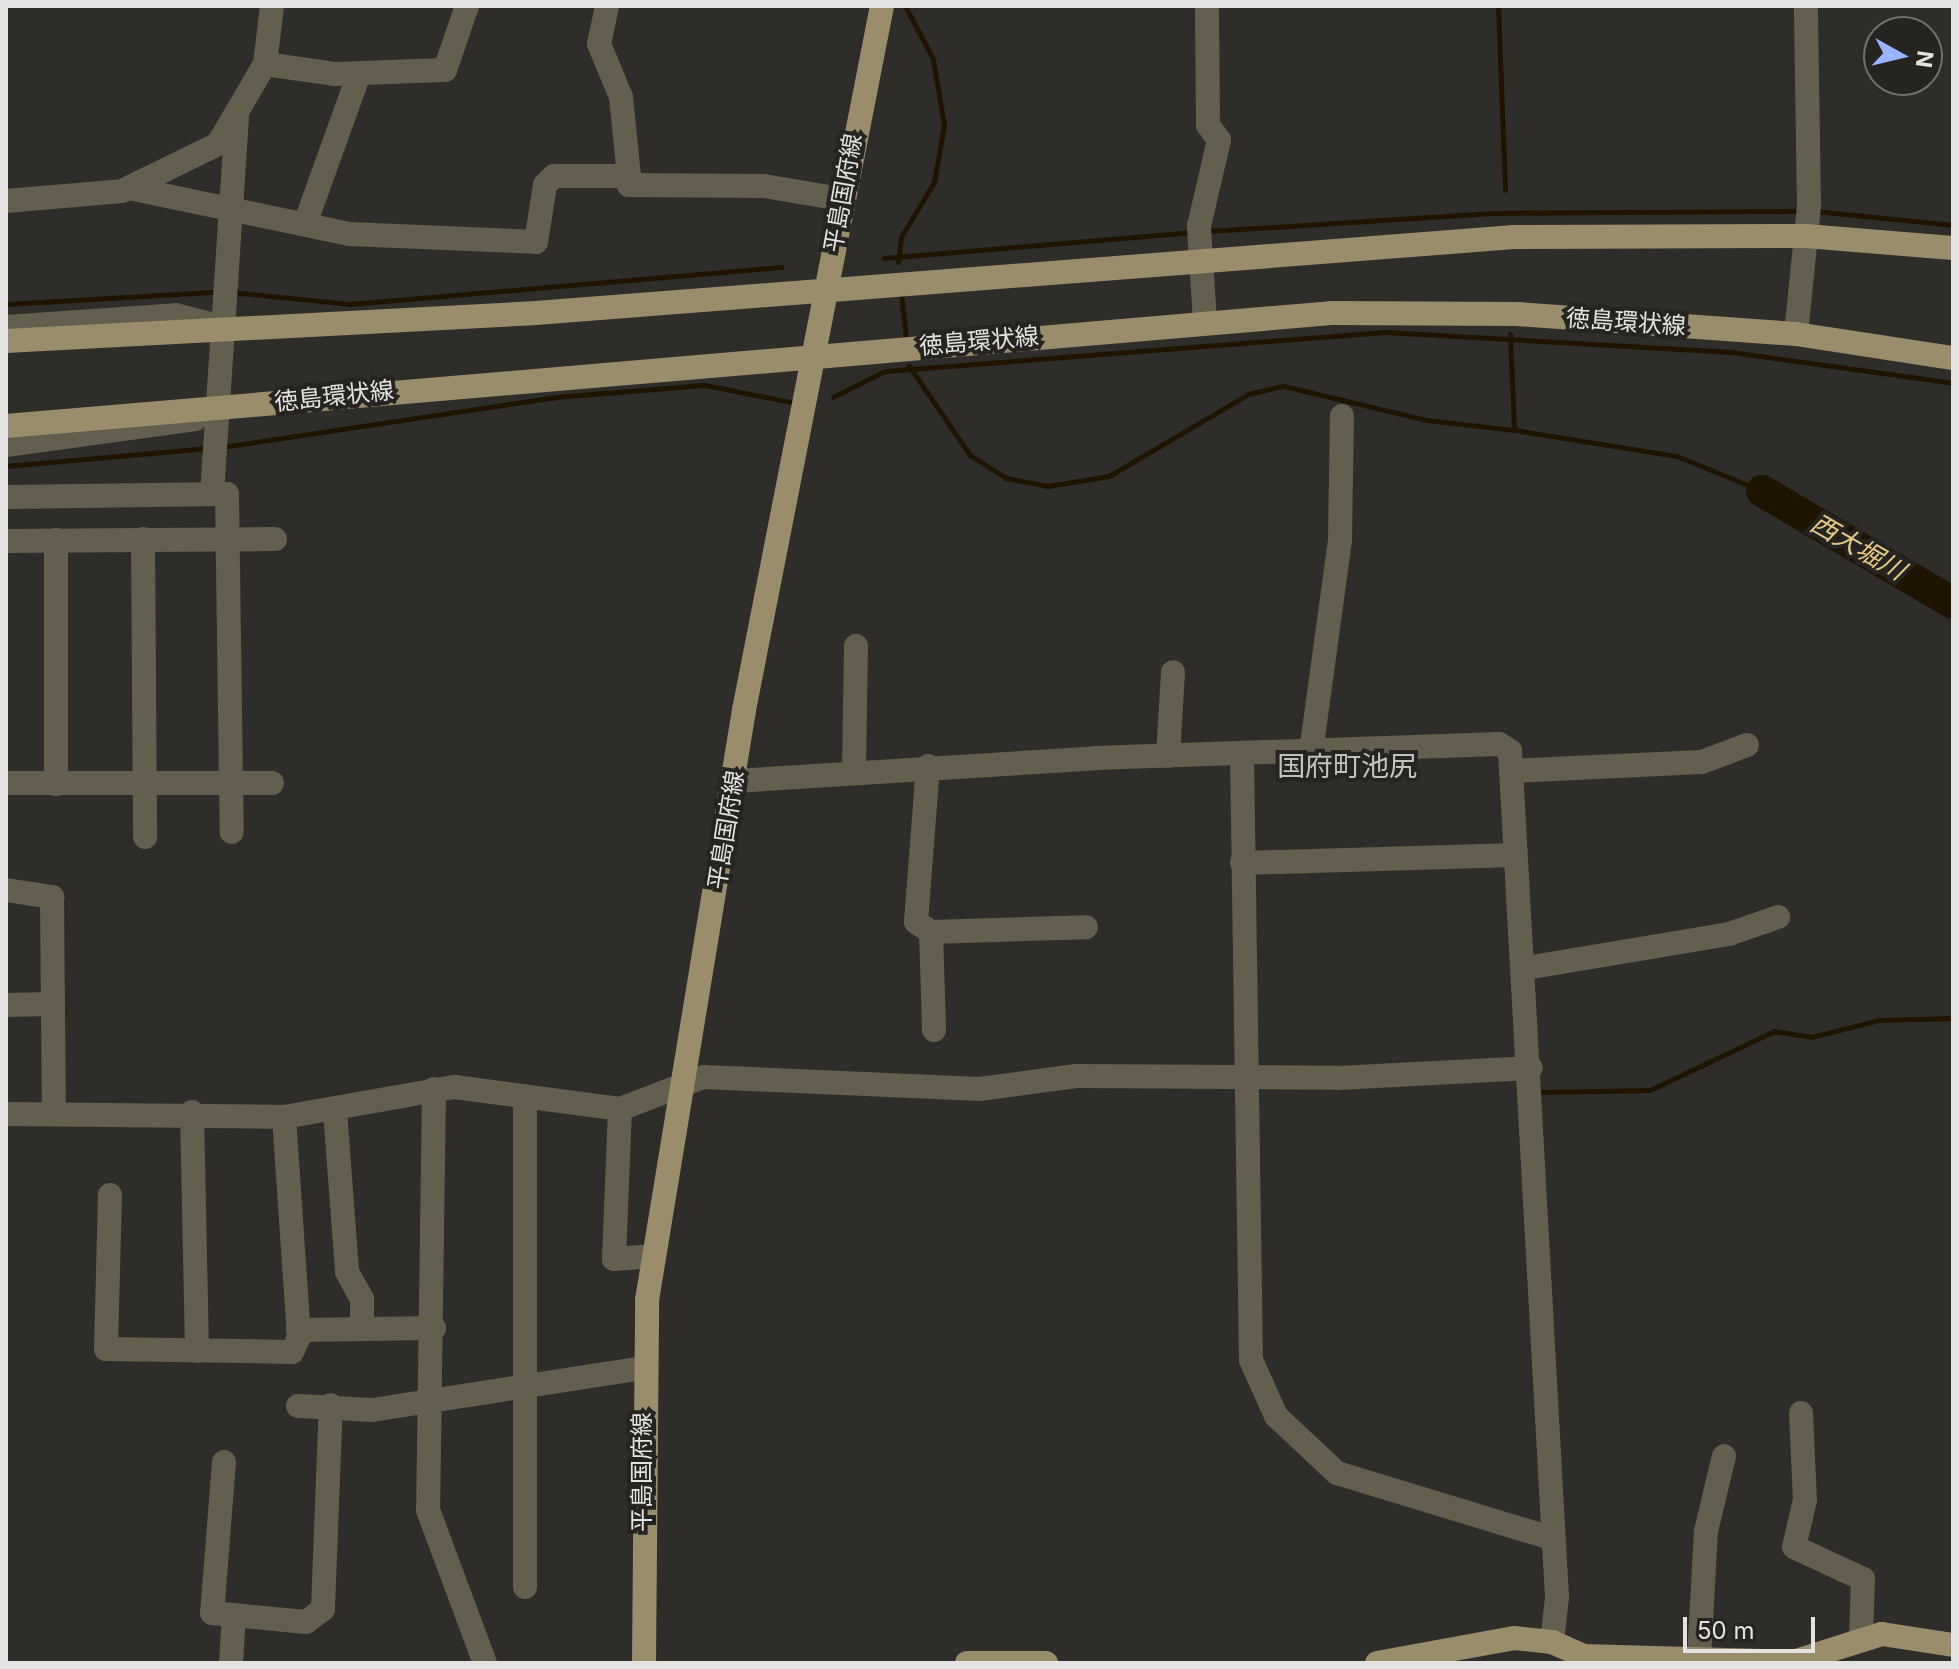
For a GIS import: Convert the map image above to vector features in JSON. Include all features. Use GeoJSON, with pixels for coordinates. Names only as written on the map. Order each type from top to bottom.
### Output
{"type":"FeatureCollection","features":[{"type":"Feature","properties":{"kind":"main road","name":"平島国府線"},"geometry":{"type":"LineString","coordinates":[[644,1663],[642,1368],[654,1256],[735,781],[816,354],[841,199],[882,6]]}},
{"type":"Feature","properties":{"kind":"main road"},"geometry":{"type":"LineString","coordinates":[[6,341],[222,327],[536,313],[826,286],[1199,240],[1514,237],[1808,219],[1953,248]]}},
{"type":"Feature","properties":{"kind":"main road","name":"徳島環状線"},"geometry":{"type":"LineString","coordinates":[[6,426],[816,354],[1205,322],[1370,312],[1517,314],[1796,334],[1953,358]]}},
{"type":"Feature","properties":{"kind":"main road"},"geometry":{"type":"LineString","coordinates":[[1377,1663],[1437,1647],[1793,1662],[1861,1638],[1903,1634],[1953,1645]]}},
{"type":"Feature","properties":{"kind":"main road"},"geometry":{"type":"LineString","coordinates":[[967,1663],[1046,1663]]}},
{"type":"Feature","properties":{"kind":"street"},"geometry":{"type":"LineString","coordinates":[[129,188],[218,144],[237,118],[265,64],[272,6]]}},
{"type":"Feature","properties":{"kind":"street"},"geometry":{"type":"LineString","coordinates":[[265,64],[359,74],[445,70],[467,6]]}},
{"type":"Feature","properties":{"kind":"street"},"geometry":{"type":"LineString","coordinates":[[607,6],[599,44],[621,97],[629,185],[764,186],[841,199]]}},
{"type":"Feature","properties":{"kind":"street"},"geometry":{"type":"LineString","coordinates":[[1205,322],[1199,240],[1219,140],[1208,125],[1207,6]]}},
{"type":"Feature","properties":{"kind":"street"},"geometry":{"type":"LineString","coordinates":[[1796,334],[1808,219],[1806,6]]}},
{"type":"Feature","properties":{"kind":"street"},"geometry":{"type":"LineString","coordinates":[[305,224],[359,74]]}},
{"type":"Feature","properties":{"kind":"street"},"geometry":{"type":"LineString","coordinates":[[212,494],[237,118]]}},
{"type":"Feature","properties":{"kind":"street"},"geometry":{"type":"LineString","coordinates":[[6,201],[129,188],[349,234],[536,242],[545,185],[554,176],[629,176]]}},
{"type":"Feature","properties":{"kind":"street"},"geometry":{"type":"LineString","coordinates":[[6,327],[176,315],[222,327]]}},
{"type":"Feature","properties":{"kind":"street"},"geometry":{"type":"LineString","coordinates":[[6,445],[131,431],[219,408]]}},
{"type":"Feature","properties":{"kind":"street"},"geometry":{"type":"LineString","coordinates":[[1311,752],[1340,539],[1342,416]]}},
{"type":"Feature","properties":{"kind":"street"},"geometry":{"type":"LineString","coordinates":[[6,497],[227,494],[232,832]]}},
{"type":"Feature","properties":{"kind":"street"},"geometry":{"type":"LineString","coordinates":[[143,539],[145,837]]}},
{"type":"Feature","properties":{"kind":"street"},"geometry":{"type":"LineString","coordinates":[[6,541],[275,539]]}},
{"type":"Feature","properties":{"kind":"street"},"geometry":{"type":"LineString","coordinates":[[56,540],[56,784]]}},
{"type":"Feature","properties":{"kind":"street"},"geometry":{"type":"LineString","coordinates":[[849,662],[854,772]]}},
{"type":"Feature","properties":{"kind":"street"},"geometry":{"type":"LineString","coordinates":[[1168,756],[1173,672]]}},
{"type":"Feature","properties":{"kind":"street"},"geometry":{"type":"LineString","coordinates":[[735,781],[928,766],[1168,756],[1499,744],[1510,751],[1515,855],[1526,968],[1551,1538],[1563,1652]]}},
{"type":"Feature","properties":{"kind":"street"},"geometry":{"type":"LineString","coordinates":[[1511,771],[1702,762],[1747,745]]}},
{"type":"Feature","properties":{"kind":"street"},"geometry":{"type":"LineString","coordinates":[[1242,754],[1242,1075],[1252,1288],[1246,1325],[1251,1360],[1276,1416],[1337,1473],[1368,1487],[1551,1538]]}},
{"type":"Feature","properties":{"kind":"street"},"geometry":{"type":"LineString","coordinates":[[928,766],[913,902],[916,922],[931,932],[1086,927]]}},
{"type":"Feature","properties":{"kind":"street"},"geometry":{"type":"LineString","coordinates":[[6,783],[272,783]]}},
{"type":"Feature","properties":{"kind":"street"},"geometry":{"type":"LineString","coordinates":[[1242,863],[1515,855]]}},
{"type":"Feature","properties":{"kind":"street"},"geometry":{"type":"LineString","coordinates":[[6,890],[52,897],[54,1113]]}},
{"type":"Feature","properties":{"kind":"street"},"geometry":{"type":"LineString","coordinates":[[1526,968],[1729,934],[1778,917]]}},
{"type":"Feature","properties":{"kind":"street"},"geometry":{"type":"LineString","coordinates":[[931,932],[934,1030]]}},
{"type":"Feature","properties":{"kind":"street"},"geometry":{"type":"LineString","coordinates":[[6,1005],[53,1004]]}},
{"type":"Feature","properties":{"kind":"street"},"geometry":{"type":"LineString","coordinates":[[6,1114],[192,1112],[284,1117],[335,1111],[434,1089],[620,1109],[683,1083],[759,1077],[980,1089],[1076,1076],[1531,1068]]}},
{"type":"Feature","properties":{"kind":"street"},"geometry":{"type":"LineString","coordinates":[[434,1089],[434,1328],[428,1510],[485,1663]]}},
{"type":"Feature","properties":{"kind":"street"},"geometry":{"type":"LineString","coordinates":[[525,1100],[525,1587]]}},
{"type":"Feature","properties":{"kind":"street"},"geometry":{"type":"LineString","coordinates":[[620,1109],[614,1259],[654,1256]]}},
{"type":"Feature","properties":{"kind":"street"},"geometry":{"type":"LineString","coordinates":[[335,1111],[347,1272],[362,1299],[362,1329]]}},
{"type":"Feature","properties":{"kind":"street"},"geometry":{"type":"LineString","coordinates":[[192,1112],[197,1351]]}},
{"type":"Feature","properties":{"kind":"street"},"geometry":{"type":"LineString","coordinates":[[110,1195],[106,1349],[292,1352],[298,1330],[284,1117]]}},
{"type":"Feature","properties":{"kind":"street"},"geometry":{"type":"LineString","coordinates":[[298,1330],[434,1328]]}},
{"type":"Feature","properties":{"kind":"street"},"geometry":{"type":"LineString","coordinates":[[298,1406],[331,1405],[372,1410],[524,1384],[576,1383],[642,1368]]}},
{"type":"Feature","properties":{"kind":"street"},"geometry":{"type":"LineString","coordinates":[[224,1462],[212,1613],[306,1622],[323,1609],[331,1405]]}},
{"type":"Feature","properties":{"kind":"street"},"geometry":{"type":"LineString","coordinates":[[1801,1413],[1805,1500],[1794,1547],[1863,1579],[1861,1638]]}},
{"type":"Feature","properties":{"kind":"street"},"geometry":{"type":"LineString","coordinates":[[1699,1659],[1706,1531],[1724,1456]]}},
{"type":"Feature","properties":{"kind":"street"},"geometry":{"type":"LineString","coordinates":[[231,1663],[234,1615]]}},
{"type":"Feature","properties":{"kind":"waterway"},"geometry":{"type":"LineString","coordinates":[[898,262],[901,237],[934,182],[944,125],[933,59],[905,6]]}},
{"type":"Feature","properties":{"kind":"waterway"},"geometry":{"type":"LineString","coordinates":[[1498,6],[1505,190]]}},
{"type":"Feature","properties":{"kind":"waterway"},"geometry":{"type":"LineString","coordinates":[[1208,231],[1496,213],[1801,211]]}},
{"type":"Feature","properties":{"kind":"waterway"},"geometry":{"type":"LineString","coordinates":[[1815,211],[1953,225]]}},
{"type":"Feature","properties":{"kind":"waterway"},"geometry":{"type":"LineString","coordinates":[[884,258],[1194,232]]}},
{"type":"Feature","properties":{"kind":"waterway"},"geometry":{"type":"LineString","coordinates":[[231,292],[350,304],[781,267]]}},
{"type":"Feature","properties":{"kind":"waterway"},"geometry":{"type":"LineString","coordinates":[[6,304],[217,292]]}},
{"type":"Feature","properties":{"kind":"waterway"},"geometry":{"type":"LineString","coordinates":[[901,293],[906,338]]}},
{"type":"Feature","properties":{"kind":"waterway"},"geometry":{"type":"LineString","coordinates":[[833,397],[885,371],[1385,332],[1731,352],[1953,383]]}},
{"type":"Feature","properties":{"kind":"waterway"},"geometry":{"type":"LineString","coordinates":[[1510,334],[1514,430],[1677,456],[1762,491]]}},
{"type":"Feature","properties":{"kind":"waterway"},"geometry":{"type":"LineString","coordinates":[[909,366],[970,455],[1006,478],[1048,486],[1109,476],[1248,394],[1284,386],[1427,420],[1514,430]]}},
{"type":"Feature","properties":{"kind":"waterway"},"geometry":{"type":"LineString","coordinates":[[222,447],[555,397],[705,385],[791,402]]}},
{"type":"Feature","properties":{"kind":"waterway"},"geometry":{"type":"LineString","coordinates":[[6,466],[208,448]]}},
{"type":"Feature","properties":{"kind":"waterway","name":"西大堀川"},"geometry":{"type":"LineString","coordinates":[[1762,491],[1953,603]]}},
{"type":"Feature","properties":{"kind":"waterway"},"geometry":{"type":"LineString","coordinates":[[1540,1092],[1650,1090],[1774,1031],[1811,1037],[1879,1020],[1953,1018]]}},
{"type":"Feature","properties":{"kind":"district","name":"国府町池尻"},"geometry":{"type":"Point","coordinates":[1347,766]}}]}
